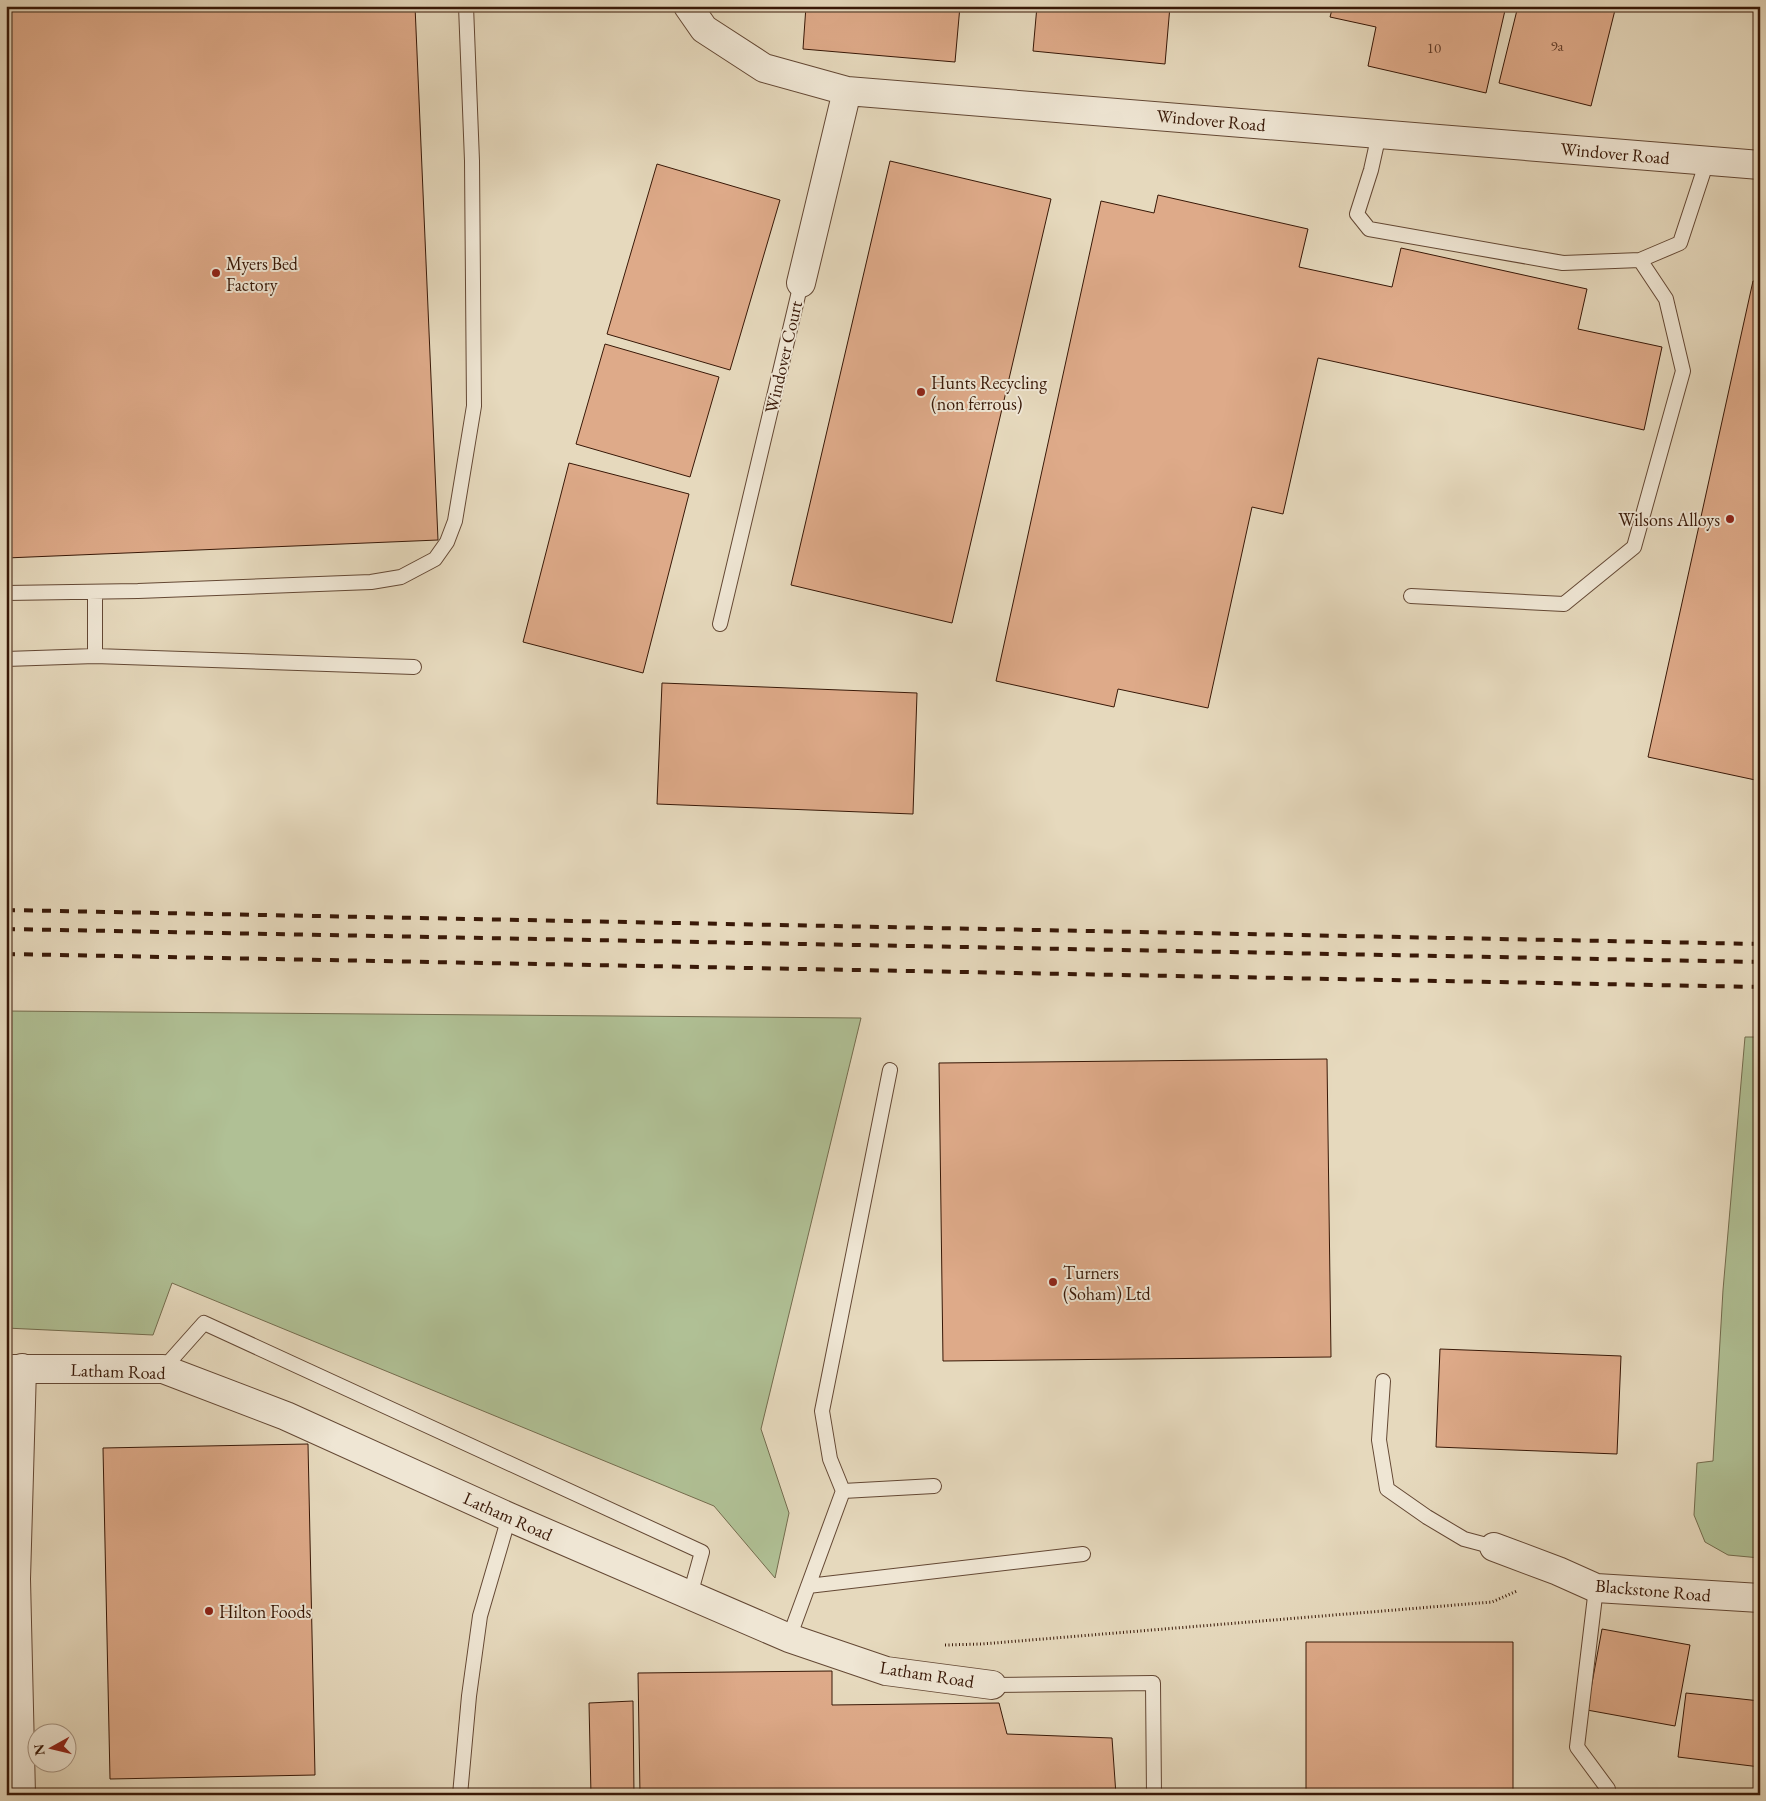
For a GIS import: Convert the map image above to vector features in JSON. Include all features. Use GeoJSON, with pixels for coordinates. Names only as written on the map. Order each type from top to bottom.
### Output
{"type":"FeatureCollection","features":[{"type":"Feature","properties":{"kind":"street","name":"Windover Road"},"geometry":{"type":"LineString","coordinates":[[688,6],[704,30],[764,68],[847,90],[1760,165]]}},
{"type":"Feature","properties":{"kind":"street","name":"Windover Court"},"geometry":{"type":"LineString","coordinates":[[801,283],[847,90]]}},
{"type":"Feature","properties":{"kind":"street","name":"Latham Road"},"geometry":{"type":"LineString","coordinates":[[21,1795],[13,1742],[11,1579],[14,1369],[163,1369],[286,1416],[509,1517],[789,1638],[886,1670],[992,1685]]}},
{"type":"Feature","properties":{"kind":"street","name":"Blackstone Road"},"geometry":{"type":"LineString","coordinates":[[1494,1547],[1558,1571],[1596,1588],[1760,1598]]}},
{"type":"Feature","properties":{"kind":"lane"},"geometry":{"type":"LineString","coordinates":[[6,593],[94,592],[371,582],[401,577],[435,559],[447,542],[455,521],[474,406],[472,161],[466,6]]}},
{"type":"Feature","properties":{"kind":"lane"},"geometry":{"type":"LineString","coordinates":[[1379,134],[1371,170],[1357,214],[1369,229],[1563,263],[1640,260],[1680,243],[1707,161]]}},
{"type":"Feature","properties":{"kind":"lane"},"geometry":{"type":"LineString","coordinates":[[1411,596],[1564,604],[1634,547],[1682,371],[1676,337],[1666,299],[1640,260]]}},
{"type":"Feature","properties":{"kind":"lane","name":"Windover Court"},"geometry":{"type":"LineString","coordinates":[[720,624],[801,283]]}},
{"type":"Feature","properties":{"kind":"lane"},"geometry":{"type":"LineString","coordinates":[[94,592],[95,656]]}},
{"type":"Feature","properties":{"kind":"lane"},"geometry":{"type":"LineString","coordinates":[[6,659],[95,656],[414,668]]}},
{"type":"Feature","properties":{"kind":"lane"},"geometry":{"type":"LineString","coordinates":[[789,1638],[843,1491],[830,1458],[822,1412],[890,1070]]}},
{"type":"Feature","properties":{"kind":"lane"},"geometry":{"type":"LineString","coordinates":[[163,1369],[204,1323],[702,1552],[690,1595]]}},
{"type":"Feature","properties":{"kind":"lane"},"geometry":{"type":"LineString","coordinates":[[1383,1381],[1379,1440],[1387,1489],[1427,1517],[1464,1539],[1494,1547]]}},
{"type":"Feature","properties":{"kind":"lane"},"geometry":{"type":"LineString","coordinates":[[843,1491],[934,1486]]}},
{"type":"Feature","properties":{"kind":"lane"},"geometry":{"type":"LineString","coordinates":[[460,1795],[477,1633],[480,1616],[509,1517]]}},
{"type":"Feature","properties":{"kind":"lane"},"geometry":{"type":"LineString","coordinates":[[808,1586],[1084,1554]]}},
{"type":"Feature","properties":{"kind":"lane"},"geometry":{"type":"LineString","coordinates":[[1596,1588],[1577,1747],[1608,1789]]}},
{"type":"Feature","properties":{"kind":"lane"},"geometry":{"type":"LineString","coordinates":[[992,1685],[1153,1683],[1154,1795]]}},
{"type":"Feature","properties":{"kind":"path"},"geometry":{"type":"LineString","coordinates":[[936,1645],[992,1643],[1492,1602],[1558,1571]]}},
{"type":"Feature","properties":{"kind":"green space"},"geometry":{"type":"Polygon","coordinates":[[[6,1011],[861,1018],[761,1429],[789,1513],[775,1578],[714,1506],[172,1283],[153,1335],[6,1328],[6,1011]]]}},
{"type":"Feature","properties":{"kind":"green space"},"geometry":{"type":"Polygon","coordinates":[[[1745,1037],[1760,1037],[1760,1558],[1728,1555],[1705,1542],[1694,1515],[1697,1463],[1713,1461],[1723,1290],[1745,1037]]]}},
{"type":"Feature","properties":{"kind":"building","name":"Myers Bed Factory"},"geometry":{"type":"Polygon","coordinates":[[[6,6],[415,6],[438,540],[6,558],[6,6]]]}},
{"type":"Feature","properties":{"kind":"building"},"geometry":{"type":"Polygon","coordinates":[[[806,6],[960,6],[955,62],[803,49],[806,6]]]}},
{"type":"Feature","properties":{"kind":"building"},"geometry":{"type":"Polygon","coordinates":[[[1037,6],[1170,6],[1165,64],[1033,51],[1037,6]]]}},
{"type":"Feature","properties":{"kind":"building"},"geometry":{"type":"Polygon","coordinates":[[[1333,6],[1506,6],[1486,93],[1368,66],[1376,27],[1330,17],[1333,6]]]}},
{"type":"Feature","properties":{"kind":"building"},"geometry":{"type":"Polygon","coordinates":[[[1518,6],[1616,6],[1591,106],[1499,83],[1518,6]]]}},
{"type":"Feature","properties":{"kind":"building","name":"Hunts Recycling (non ferrous)"},"geometry":{"type":"Polygon","coordinates":[[[890,161],[1051,199],[952,623],[791,585],[890,161]]]}},
{"type":"Feature","properties":{"kind":"building"},"geometry":{"type":"Polygon","coordinates":[[[657,164],[780,200],[730,370],[607,334],[657,164]]]}},
{"type":"Feature","properties":{"kind":"building"},"geometry":{"type":"Polygon","coordinates":[[[1158,195],[1308,229],[1299,267],[1392,287],[1401,248],[1587,289],[1578,329],[1662,347],[1644,430],[1318,358],[1283,514],[1252,507],[1208,708],[1118,689],[1114,707],[996,681],[1101,201],[1154,213],[1158,195]]]}},
{"type":"Feature","properties":{"kind":"building","name":"Wilsons Alloys"},"geometry":{"type":"Polygon","coordinates":[[[1753,281],[1760,282],[1760,781],[1648,757],[1753,281]]]}},
{"type":"Feature","properties":{"kind":"building"},"geometry":{"type":"Polygon","coordinates":[[[605,344],[719,377],[690,477],[576,444],[605,344]]]}},
{"type":"Feature","properties":{"kind":"building"},"geometry":{"type":"Polygon","coordinates":[[[569,463],[689,494],[643,673],[523,642],[569,463]]]}},
{"type":"Feature","properties":{"kind":"building"},"geometry":{"type":"Polygon","coordinates":[[[662,683],[917,693],[913,814],[657,804],[662,683]]]}},
{"type":"Feature","properties":{"kind":"building"},"geometry":{"type":"Polygon","coordinates":[[[1327,1059],[1331,1357],[943,1361],[939,1063],[1327,1059]]]}},
{"type":"Feature","properties":{"kind":"building"},"geometry":{"type":"Polygon","coordinates":[[[1440,1349],[1621,1356],[1617,1454],[1436,1447],[1440,1349]]]}},
{"type":"Feature","properties":{"kind":"building","name":"Hilton Foods"},"geometry":{"type":"Polygon","coordinates":[[[308,1444],[315,1775],[110,1779],[103,1448],[308,1444]]]}},
{"type":"Feature","properties":{"kind":"building"},"geometry":{"type":"Polygon","coordinates":[[[1602,1629],[1690,1645],[1675,1726],[1587,1710],[1602,1629]]]}},
{"type":"Feature","properties":{"kind":"building"},"geometry":{"type":"Polygon","coordinates":[[[1306,1642],[1513,1642],[1513,1795],[1306,1795],[1306,1642]]]}},
{"type":"Feature","properties":{"kind":"building"},"geometry":{"type":"Polygon","coordinates":[[[832,1671],[832,1705],[999,1703],[1007,1734],[1112,1738],[1116,1795],[640,1795],[638,1673],[832,1671]]]}},
{"type":"Feature","properties":{"kind":"building"},"geometry":{"type":"Polygon","coordinates":[[[1686,1693],[1760,1701],[1760,1767],[1678,1757],[1686,1693]]]}},
{"type":"Feature","properties":{"kind":"building"},"geometry":{"type":"Polygon","coordinates":[[[633,1701],[634,1795],[591,1795],[589,1703],[633,1701]]]}},
{"type":"Feature","properties":{"kind":"building"},"geometry":{"type":"Polygon","coordinates":[[[359,1792],[360,1795],[306,1795],[359,1792]]]}},
{"type":"Feature","properties":{"kind":"railway"},"geometry":{"type":"LineString","coordinates":[[6,910],[1760,944]]}},
{"type":"Feature","properties":{"kind":"railway"},"geometry":{"type":"LineString","coordinates":[[6,929],[1760,962]]}},
{"type":"Feature","properties":{"kind":"railway"},"geometry":{"type":"LineString","coordinates":[[6,954],[1760,987]]}},
{"type":"Feature","properties":{"kind":"place","name":"Myers Bed Factory"},"geometry":{"type":"Point","coordinates":[216,273]}},
{"type":"Feature","properties":{"kind":"place","name":"Hunts Recycling (non ferrous)"},"geometry":{"type":"Point","coordinates":[921,392]}},
{"type":"Feature","properties":{"kind":"place","name":"Wilsons Alloys"},"geometry":{"type":"Point","coordinates":[1730,519]}},
{"type":"Feature","properties":{"kind":"place","name":"Turners (Soham) Ltd"},"geometry":{"type":"Point","coordinates":[1053,1282]}},
{"type":"Feature","properties":{"kind":"place","name":"Hilton Foods"},"geometry":{"type":"Point","coordinates":[209,1611]}}]}
